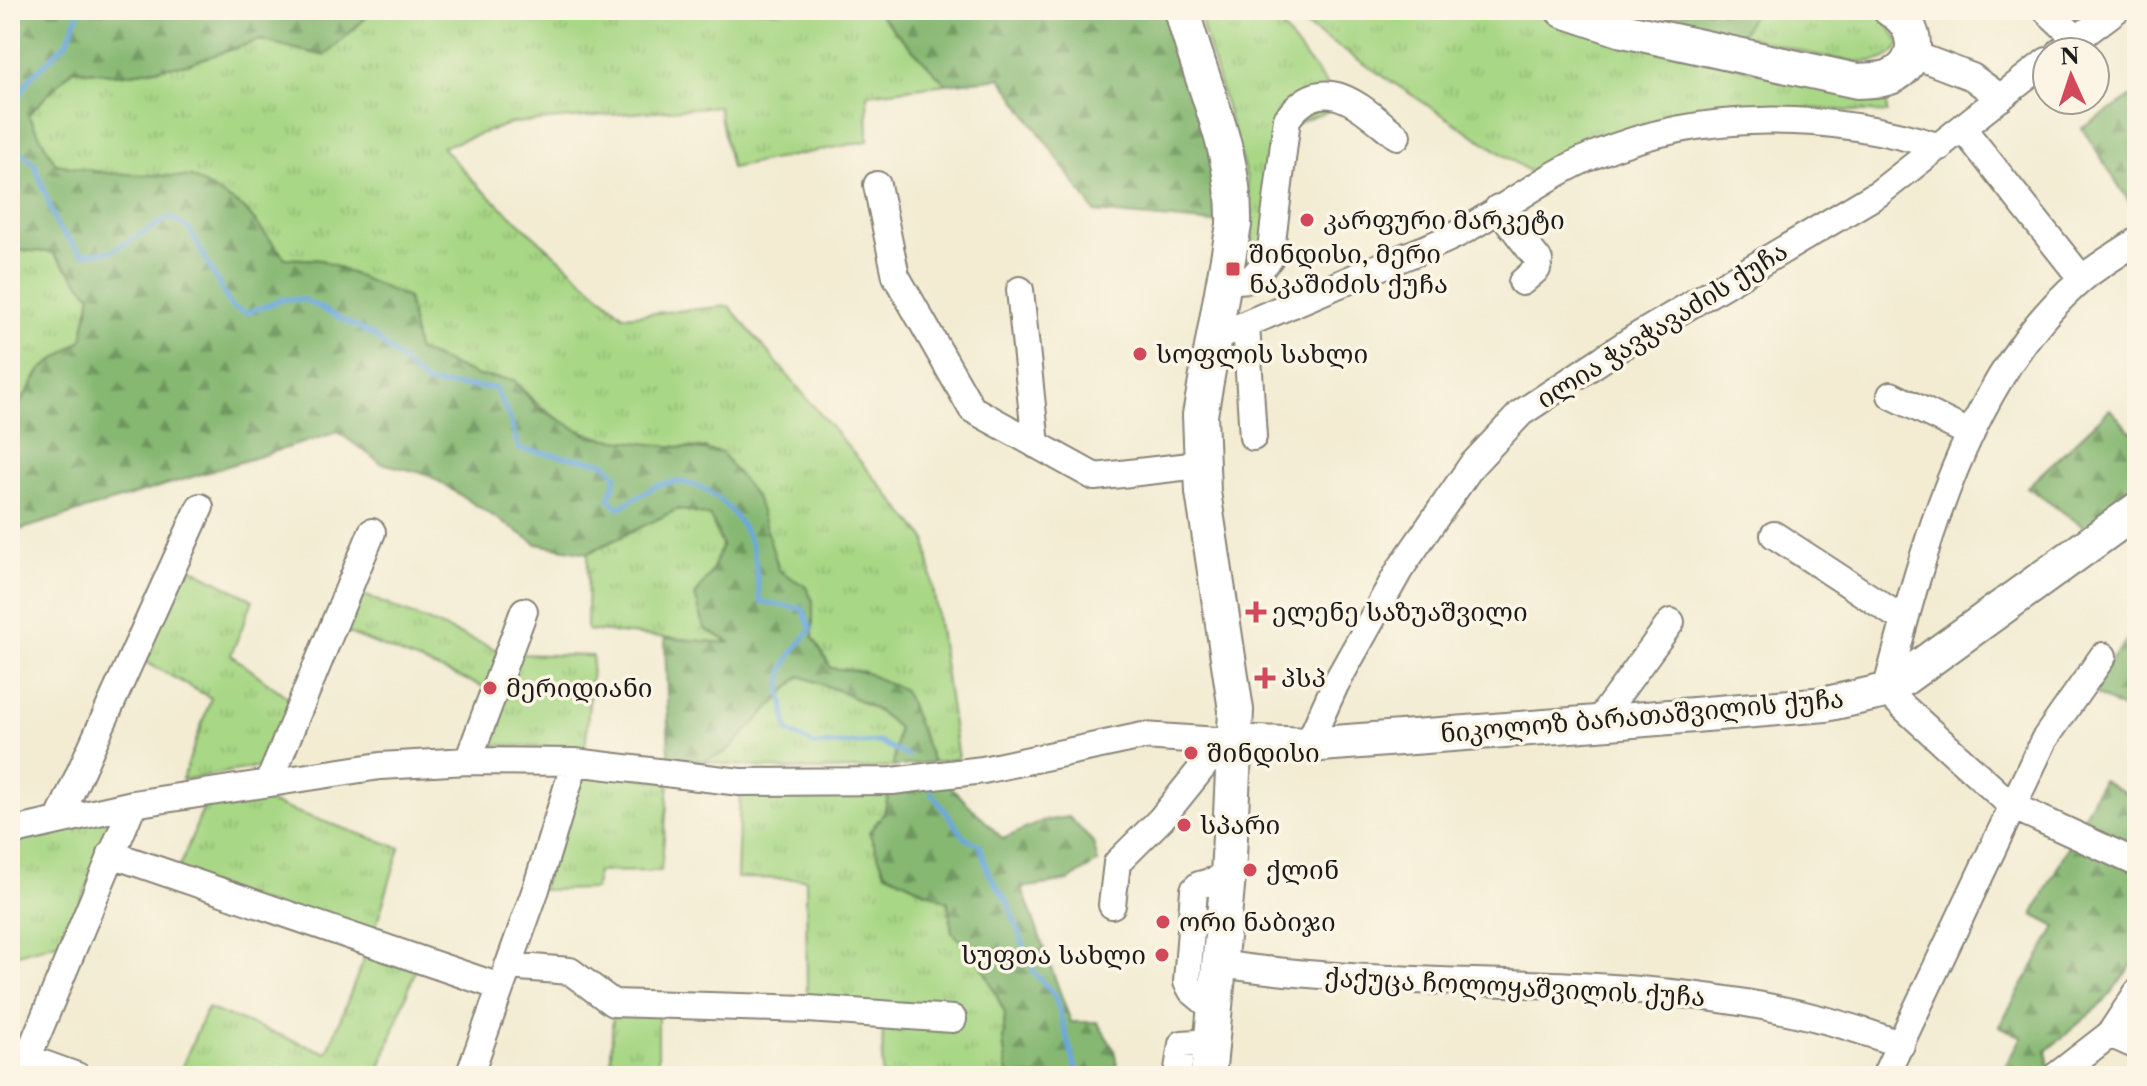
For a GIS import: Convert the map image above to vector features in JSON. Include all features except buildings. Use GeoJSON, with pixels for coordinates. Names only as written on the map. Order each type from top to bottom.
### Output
{"type":"FeatureCollection","features":[{"type":"Feature","properties":{"kind":"main road"},"geometry":{"type":"LineString","coordinates":[[1182,10],[1230,164],[1234,225],[1202,390],[1199,465],[1233,674],[1234,742],[1228,877],[1208,1076]]}},
{"type":"Feature","properties":{"kind":"main road"},"geometry":{"type":"LineString","coordinates":[[1563,10],[1623,30],[1857,81],[1886,79],[1899,72],[1912,54],[1915,42],[1912,29],[1891,10]]}},
{"type":"Feature","properties":{"kind":"main road"},"geometry":{"type":"LineString","coordinates":[[1886,691],[2137,510]]}},
{"type":"Feature","properties":{"kind":"main road","name":"ნიკოლოზ ბარათაშვილის ქუჩა"},"geometry":{"type":"LineString","coordinates":[[1234,742],[1308,745],[1597,723],[1826,704],[1886,691]]}},
{"type":"Feature","properties":{"kind":"street"},"geometry":{"type":"LineString","coordinates":[[2046,10],[2062,36]]}},
{"type":"Feature","properties":{"kind":"street"},"geometry":{"type":"LineString","coordinates":[[2080,36],[2116,10]]}},
{"type":"Feature","properties":{"kind":"street"},"geometry":{"type":"LineString","coordinates":[[1912,54],[1972,77],[2001,98]]}},
{"type":"Feature","properties":{"kind":"street","name":"ილია ჭავჭავაძის ქუჩა"},"geometry":{"type":"LineString","coordinates":[[1308,745],[1335,685],[1400,569],[1472,465],[1521,413],[1633,339],[1879,193],[1964,130],[2031,74]]}},
{"type":"Feature","properties":{"kind":"street"},"geometry":{"type":"LineString","coordinates":[[1222,281],[1251,279],[1270,258],[1287,119],[1299,103],[1321,95],[1347,98],[1397,136]]}},
{"type":"Feature","properties":{"kind":"street"},"geometry":{"type":"LineString","coordinates":[[1211,339],[1462,231],[1593,155],[1649,135],[1691,127],[1757,122],[1847,124],[1879,129],[1940,147]]}},
{"type":"Feature","properties":{"kind":"street"},"geometry":{"type":"LineString","coordinates":[[1964,130],[2082,279]]}},
{"type":"Feature","properties":{"kind":"street"},"geometry":{"type":"LineString","coordinates":[[877,185],[896,276],[972,409],[1095,477],[1199,465]]}},
{"type":"Feature","properties":{"kind":"street"},"geometry":{"type":"LineString","coordinates":[[1498,208],[1539,261],[1537,269],[1522,282]]}},
{"type":"Feature","properties":{"kind":"street"},"geometry":{"type":"LineString","coordinates":[[2137,241],[2082,279],[2011,361],[1971,434],[1918,571],[1886,691],[2012,806],[2137,863]]}},
{"type":"Feature","properties":{"kind":"street"},"geometry":{"type":"LineString","coordinates":[[1020,290],[1036,445]]}},
{"type":"Feature","properties":{"kind":"street"},"geometry":{"type":"LineString","coordinates":[[1246,324],[1253,437]]}},
{"type":"Feature","properties":{"kind":"street"},"geometry":{"type":"LineString","coordinates":[[1891,395],[1971,434]]}},
{"type":"Feature","properties":{"kind":"street"},"geometry":{"type":"LineString","coordinates":[[58,821],[200,507]]}},
{"type":"Feature","properties":{"kind":"street"},"geometry":{"type":"LineString","coordinates":[[269,782],[372,532]]}},
{"type":"Feature","properties":{"kind":"street"},"geometry":{"type":"LineString","coordinates":[[1774,535],[1904,620]]}},
{"type":"Feature","properties":{"kind":"street"},"geometry":{"type":"LineString","coordinates":[[468,761],[524,611]]}},
{"type":"Feature","properties":{"kind":"street"},"geometry":{"type":"LineString","coordinates":[[1597,723],[1671,622]]}},
{"type":"Feature","properties":{"kind":"street"},"geometry":{"type":"LineString","coordinates":[[1885,1076],[2044,740],[2103,656]]}},
{"type":"Feature","properties":{"kind":"street"},"geometry":{"type":"LineString","coordinates":[[10,832],[133,804],[380,766],[468,761],[575,762],[740,782],[892,781],[983,770],[1143,736],[1234,742]]}},
{"type":"Feature","properties":{"kind":"street"},"geometry":{"type":"LineString","coordinates":[[1112,905],[1117,863],[1161,819],[1206,763],[1234,742]]}},
{"type":"Feature","properties":{"kind":"street"},"geometry":{"type":"LineString","coordinates":[[469,1076],[536,889],[575,762]]}},
{"type":"Feature","properties":{"kind":"street"},"geometry":{"type":"LineString","coordinates":[[77,1076],[24,1067],[133,804]]}},
{"type":"Feature","properties":{"kind":"street"},"geometry":{"type":"LineString","coordinates":[[111,854],[504,977],[570,971],[613,1003],[808,1009],[953,1019]]}},
{"type":"Feature","properties":{"kind":"street"},"geometry":{"type":"LineString","coordinates":[[1177,1076],[1182,1044],[1213,1026],[1187,982],[1194,890],[1199,885],[1228,877]]}},
{"type":"Feature","properties":{"kind":"street","name":"ქაქუცა ჩოლოყაშვილის ქუჩა"},"geometry":{"type":"LineString","coordinates":[[1220,964],[1291,975],[1698,994],[1846,1023],[1901,1045]]}},
{"type":"Feature","properties":{"kind":"street"},"geometry":{"type":"LineString","coordinates":[[2056,1076],[2110,1034],[2137,993]]}},
{"type":"Feature","properties":{"kind":"street"},"geometry":{"type":"LineString","coordinates":[[2110,1034],[2137,1046]]}},
{"type":"Feature","properties":{"kind":"green space"},"geometry":{"type":"Polygon","coordinates":[[[21,10],[374,10],[325,56],[260,40],[187,64],[118,75],[73,69],[28,115],[56,164],[107,173],[192,177],[244,208],[285,258],[321,260],[408,298],[417,350],[478,376],[514,380],[537,407],[591,437],[721,452],[757,499],[779,570],[806,587],[813,601],[813,637],[831,668],[864,672],[904,690],[933,762],[893,767],[898,728],[865,703],[800,676],[727,752],[703,761],[669,757],[665,638],[731,643],[705,629],[695,596],[712,571],[722,545],[710,516],[678,509],[588,553],[537,544],[427,474],[381,463],[338,432],[10,533],[10,419],[41,370],[82,340],[91,295],[52,252],[10,250],[10,27],[21,10]]]}},
{"type":"Feature","properties":{"kind":"green space"},"geometry":{"type":"Polygon","coordinates":[[[374,10],[875,10],[946,84],[867,94],[868,141],[731,168],[718,106],[512,123],[442,147],[477,185],[624,316],[729,306],[926,539],[958,759],[933,762],[918,728],[864,672],[831,668],[813,637],[813,601],[805,587],[778,570],[706,448],[624,442],[577,429],[534,401],[514,380],[478,376],[417,350],[322,260],[285,258],[244,208],[56,164],[27,115],[73,69],[119,75],[187,64],[260,40],[325,56],[374,10]]]}},
{"type":"Feature","properties":{"kind":"green space"},"geometry":{"type":"Polygon","coordinates":[[[875,10],[1171,10],[1220,154],[1225,224],[1095,212],[1001,78],[946,84],[875,10]]]}},
{"type":"Feature","properties":{"kind":"green space"},"geometry":{"type":"Polygon","coordinates":[[[1202,10],[1279,10],[1276,19],[1343,106],[1289,126],[1278,247],[1253,243],[1247,179],[1202,25],[1202,10]]]}},
{"type":"Feature","properties":{"kind":"green space"},"geometry":{"type":"Polygon","coordinates":[[[1282,10],[1535,10],[1579,29],[1772,75],[1887,96],[1887,113],[1796,108],[1648,123],[1530,172],[1282,10]]]}},
{"type":"Feature","properties":{"kind":"green space"},"geometry":{"type":"Polygon","coordinates":[[[1634,10],[1755,10],[1741,35],[1634,10]]]}},
{"type":"Feature","properties":{"kind":"green space"},"geometry":{"type":"Polygon","coordinates":[[[1755,10],[1878,10],[1900,43],[1889,56],[1868,61],[1813,54],[1741,35],[1755,10]]]}},
{"type":"Feature","properties":{"kind":"green space"},"geometry":{"type":"Polygon","coordinates":[[[2137,93],[2137,214],[2082,128],[2101,116],[2111,116],[2111,110],[2137,93]]]}},
{"type":"Feature","properties":{"kind":"green space"},"geometry":{"type":"Polygon","coordinates":[[[10,250],[52,252],[91,295],[82,340],[41,370],[10,419],[10,250]]]}},
{"type":"Feature","properties":{"kind":"green space"},"geometry":{"type":"Polygon","coordinates":[[[2110,409],[2131,432],[2137,427],[2137,499],[2090,531],[2027,487],[2110,409]]]}},
{"type":"Feature","properties":{"kind":"green space"},"geometry":{"type":"Polygon","coordinates":[[[678,509],[711,517],[722,545],[712,571],[695,596],[733,644],[587,630],[588,553],[678,509]]]}},
{"type":"Feature","properties":{"kind":"green space"},"geometry":{"type":"Polygon","coordinates":[[[176,560],[253,600],[231,655],[295,703],[272,764],[182,780],[211,698],[133,655],[176,560]]]}},
{"type":"Feature","properties":{"kind":"green space"},"geometry":{"type":"Polygon","coordinates":[[[349,589],[508,654],[494,691],[333,627],[349,589]]]}},
{"type":"Feature","properties":{"kind":"green space"},"geometry":{"type":"Polygon","coordinates":[[[2137,627],[2137,717],[2088,690],[2137,627]]]}},
{"type":"Feature","properties":{"kind":"green space"},"geometry":{"type":"Polygon","coordinates":[[[513,654],[593,656],[585,750],[480,744],[513,654]]]}},
{"type":"Feature","properties":{"kind":"green space"},"geometry":{"type":"Polygon","coordinates":[[[800,676],[865,704],[898,728],[893,767],[798,770],[703,761],[727,752],[800,676]]]}},
{"type":"Feature","properties":{"kind":"green space"},"geometry":{"type":"Polygon","coordinates":[[[578,767],[669,783],[661,871],[597,872],[595,889],[542,890],[578,767]]]}},
{"type":"Feature","properties":{"kind":"green space"},"geometry":{"type":"Polygon","coordinates":[[[2102,780],[2137,799],[2137,958],[2104,1002],[2046,1051],[2051,1076],[1999,1076],[2022,1037],[1999,1026],[2056,927],[2033,915],[2102,780]]]}},
{"type":"Feature","properties":{"kind":"green space"},"geometry":{"type":"Polygon","coordinates":[[[947,783],[1003,839],[1043,821],[1069,817],[1093,842],[1098,862],[1068,881],[1022,888],[1071,1022],[1097,1022],[1114,1049],[1119,1076],[1008,1076],[1003,1042],[1005,1013],[981,963],[952,932],[948,902],[885,872],[869,832],[884,813],[889,792],[947,783]]]}},
{"type":"Feature","properties":{"kind":"green space"},"geometry":{"type":"Polygon","coordinates":[[[239,792],[400,848],[372,939],[177,873],[208,797],[239,792]]]}},
{"type":"Feature","properties":{"kind":"green space"},"geometry":{"type":"Polygon","coordinates":[[[889,792],[884,813],[869,832],[885,872],[948,902],[952,932],[981,963],[1005,1013],[1003,1042],[1008,1076],[882,1076],[883,1020],[807,1004],[806,879],[737,878],[740,794],[889,792]]]}},
{"type":"Feature","properties":{"kind":"green space"},"geometry":{"type":"Polygon","coordinates":[[[120,816],[61,942],[10,956],[10,842],[120,816]]]}},
{"type":"Feature","properties":{"kind":"green space"},"geometry":{"type":"Polygon","coordinates":[[[369,946],[418,963],[377,1076],[178,1076],[207,1008],[327,1053],[369,946]]]}},
{"type":"Feature","properties":{"kind":"green space"},"geometry":{"type":"Polygon","coordinates":[[[613,1011],[658,1012],[658,1076],[610,1076],[613,1011]]]}},
{"type":"Feature","properties":{"kind":"waterway"},"geometry":{"type":"LineString","coordinates":[[10,114],[29,79],[67,42],[80,10]]}},
{"type":"Feature","properties":{"kind":"waterway"},"geometry":{"type":"LineString","coordinates":[[10,142],[35,165],[57,226],[82,254],[112,251],[170,217],[190,230],[231,307],[247,313],[284,299],[305,300],[374,336],[427,384],[495,388],[510,419],[519,449],[605,463],[617,476],[609,499],[619,508],[657,486],[673,482],[703,488],[728,507],[746,533],[755,560],[761,602],[803,609],[811,630],[790,656],[782,677],[782,700],[788,732],[815,745],[879,742],[908,756]]}},
{"type":"Feature","properties":{"kind":"waterway"},"geometry":{"type":"LineString","coordinates":[[931,792],[966,839],[980,845],[988,872],[1008,903],[1033,971],[1055,996],[1078,1076]]}},
{"type":"Feature","properties":{"kind":"place","name":"კარფური მარკეტი"},"geometry":{"type":"Point","coordinates":[1307,220]}},
{"type":"Feature","properties":{"kind":"place","name":"შინდისი, მერი ნაკაშიძის ქუჩა"},"geometry":{"type":"Point","coordinates":[1233,269]}},
{"type":"Feature","properties":{"kind":"place","name":"სოფლის სახლი"},"geometry":{"type":"Point","coordinates":[1140,354]}},
{"type":"Feature","properties":{"kind":"place","name":"ელენე საზუაშვილი"},"geometry":{"type":"Point","coordinates":[1256,612]}},
{"type":"Feature","properties":{"kind":"place","name":"პსპ"},"geometry":{"type":"Point","coordinates":[1265,678]}},
{"type":"Feature","properties":{"kind":"place","name":"მერიდიანი"},"geometry":{"type":"Point","coordinates":[490,688]}},
{"type":"Feature","properties":{"kind":"place","name":"შინდისი"},"geometry":{"type":"Point","coordinates":[1191,753]}},
{"type":"Feature","properties":{"kind":"place","name":"სპარი"},"geometry":{"type":"Point","coordinates":[1184,825]}},
{"type":"Feature","properties":{"kind":"place","name":"ქლინ"},"geometry":{"type":"Point","coordinates":[1250,870]}},
{"type":"Feature","properties":{"kind":"place","name":"ორი ნაბიჯი"},"geometry":{"type":"Point","coordinates":[1163,922]}},
{"type":"Feature","properties":{"kind":"place","name":"სუფთა სახლი"},"geometry":{"type":"Point","coordinates":[1162,955]}}]}
